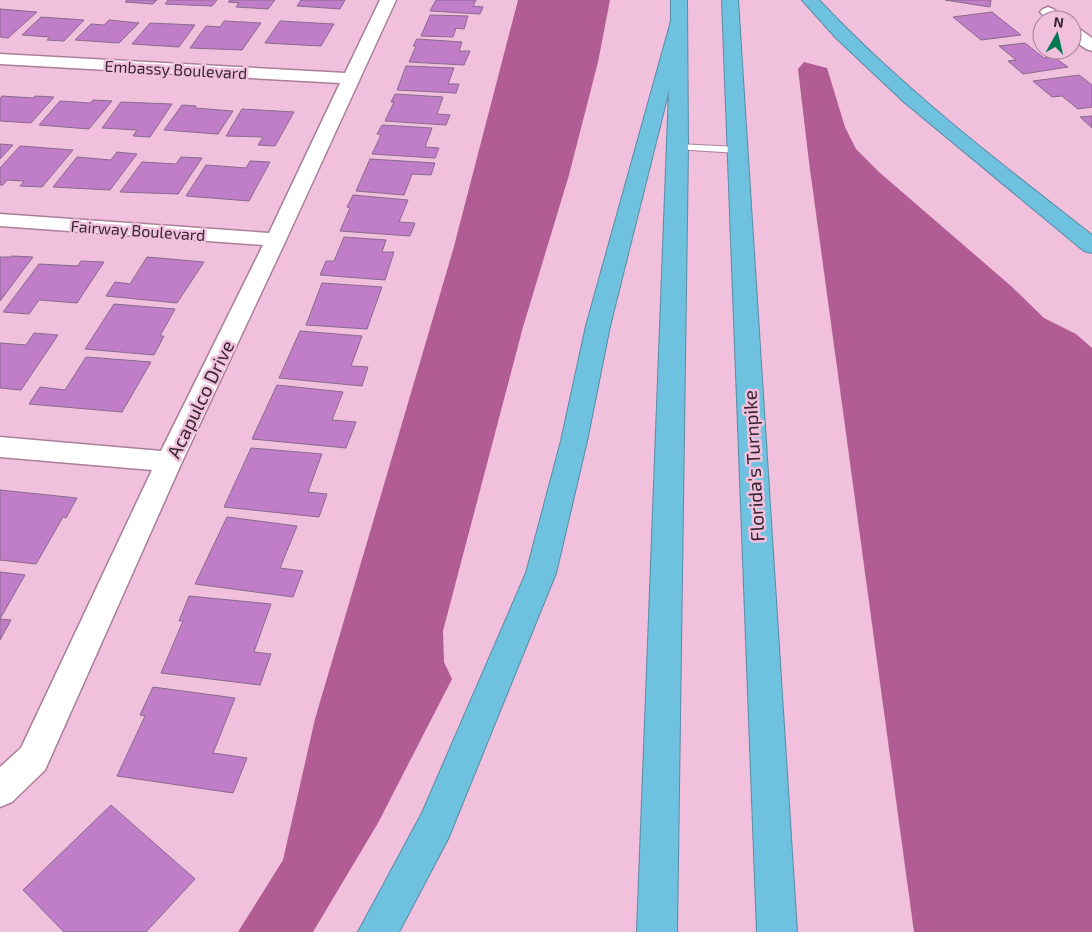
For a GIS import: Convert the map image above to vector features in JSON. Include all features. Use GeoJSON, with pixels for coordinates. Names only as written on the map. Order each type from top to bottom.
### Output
{"type":"FeatureCollection","features":[{"type":"Feature","properties":{"kind":"highway","name":"Florida's Turnpike"},"geometry":{"type":"LineString","coordinates":[[730,0],[777,932]]}},
{"type":"Feature","properties":{"kind":"highway"},"geometry":{"type":"LineString","coordinates":[[810,0],[869,62],[934,118],[1092,246]]}},
{"type":"Feature","properties":{"kind":"highway"},"geometry":{"type":"LineString","coordinates":[[657,932],[678,147],[679,11]]}},
{"type":"Feature","properties":{"kind":"highway"},"geometry":{"type":"LineString","coordinates":[[378,932],[435,826],[541,572],[574,441],[598,326],[679,11]]}},
{"type":"Feature","properties":{"kind":"street","name":"Acapulco Drive"},"geometry":{"type":"LineString","coordinates":[[0,790],[33,759],[169,462],[276,240],[388,0]]}},
{"type":"Feature","properties":{"kind":"street","name":"Embassy Boulevard"},"geometry":{"type":"LineString","coordinates":[[0,59],[349,84]]}},
{"type":"Feature","properties":{"kind":"street"},"geometry":{"type":"LineString","coordinates":[[0,69],[349,84]]}},
{"type":"Feature","properties":{"kind":"street","name":"Fairway Boulevard"},"geometry":{"type":"LineString","coordinates":[[0,220],[276,240]]}},
{"type":"Feature","properties":{"kind":"street"},"geometry":{"type":"LineString","coordinates":[[0,447],[169,462]]}},
{"type":"Feature","properties":{"kind":"lane"},"geometry":{"type":"LineString","coordinates":[[678,147],[738,150]]}},
{"type":"Feature","properties":{"kind":"shaded area"},"geometry":{"type":"Polygon","coordinates":[[[518,0],[610,0],[598,62],[569,175],[523,327],[443,631],[444,662],[452,679],[378,823],[313,932],[238,932],[283,860],[315,719],[453,250],[518,0]]]}},
{"type":"Feature","properties":{"kind":"shaded area"},"geometry":{"type":"Polygon","coordinates":[[[804,62],[827,68],[845,127],[856,149],[879,172],[1011,286],[1044,318],[1076,334],[1092,348],[1092,932],[914,932],[809,162],[798,69],[804,62]]]}},
{"type":"Feature","properties":{"kind":"building"},"geometry":{"type":"Polygon","coordinates":[[[127,0],[157,0],[153,4],[125,2],[127,0]]]}},
{"type":"Feature","properties":{"kind":"building"},"geometry":{"type":"Polygon","coordinates":[[[168,0],[217,0],[212,6],[165,4],[168,0]]]}},
{"type":"Feature","properties":{"kind":"building"},"geometry":{"type":"Polygon","coordinates":[[[230,0],[275,0],[268,9],[236,7],[239,3],[228,2],[230,0]]]}},
{"type":"Feature","properties":{"kind":"building"},"geometry":{"type":"Polygon","coordinates":[[[301,0],[345,0],[340,9],[297,6],[301,0]]]}},
{"type":"Feature","properties":{"kind":"building"},"geometry":{"type":"Polygon","coordinates":[[[436,0],[476,0],[473,6],[483,7],[480,14],[430,11],[436,0]]]}},
{"type":"Feature","properties":{"kind":"building"},"geometry":{"type":"Polygon","coordinates":[[[945,0],[991,0],[990,7],[945,0]]]}},
{"type":"Feature","properties":{"kind":"building"},"geometry":{"type":"Polygon","coordinates":[[[0,9],[37,12],[8,38],[0,37],[0,9]]]}},
{"type":"Feature","properties":{"kind":"building"},"geometry":{"type":"Polygon","coordinates":[[[992,12],[1021,35],[981,40],[953,17],[992,12]]]}},
{"type":"Feature","properties":{"kind":"building"},"geometry":{"type":"Polygon","coordinates":[[[430,15],[468,16],[464,29],[456,28],[453,37],[421,36],[430,15]]]}},
{"type":"Feature","properties":{"kind":"building"},"geometry":{"type":"Polygon","coordinates":[[[41,17],[84,20],[64,41],[47,40],[50,37],[22,35],[41,17]]]}},
{"type":"Feature","properties":{"kind":"building"},"geometry":{"type":"Polygon","coordinates":[[[109,20],[139,23],[119,43],[75,40],[91,24],[104,25],[109,20]]]}},
{"type":"Feature","properties":{"kind":"building"},"geometry":{"type":"Polygon","coordinates":[[[224,21],[261,23],[242,50],[190,48],[206,26],[220,27],[224,21]]]}},
{"type":"Feature","properties":{"kind":"building"},"geometry":{"type":"Polygon","coordinates":[[[280,21],[334,24],[321,46],[265,43],[280,21]]]}},
{"type":"Feature","properties":{"kind":"building"},"geometry":{"type":"Polygon","coordinates":[[[150,23],[195,25],[179,47],[132,44],[150,23]]]}},
{"type":"Feature","properties":{"kind":"building"},"geometry":{"type":"Polygon","coordinates":[[[417,39],[462,42],[459,51],[470,51],[464,65],[409,62],[417,39]]]}},
{"type":"Feature","properties":{"kind":"building"},"geometry":{"type":"Polygon","coordinates":[[[1025,43],[1032,49],[1032,60],[1058,60],[1068,67],[1023,74],[1008,61],[1016,60],[999,46],[1025,43]]]}},
{"type":"Feature","properties":{"kind":"building"},"geometry":{"type":"Polygon","coordinates":[[[406,66],[454,68],[448,84],[459,84],[456,93],[397,90],[406,66]]]}},
{"type":"Feature","properties":{"kind":"building"},"geometry":{"type":"Polygon","coordinates":[[[1079,75],[1092,85],[1092,107],[1078,109],[1062,96],[1052,97],[1033,81],[1079,75]]]}},
{"type":"Feature","properties":{"kind":"building"},"geometry":{"type":"Polygon","coordinates":[[[395,94],[443,97],[437,114],[450,115],[446,125],[385,121],[394,102],[391,102],[395,94]]]}},
{"type":"Feature","properties":{"kind":"building"},"geometry":{"type":"Polygon","coordinates":[[[2,96],[54,97],[31,123],[0,121],[0,99],[2,96]]]}},
{"type":"Feature","properties":{"kind":"building"},"geometry":{"type":"Polygon","coordinates":[[[93,100],[112,101],[89,129],[39,125],[60,101],[90,103],[93,100]]]}},
{"type":"Feature","properties":{"kind":"building"},"geometry":{"type":"Polygon","coordinates":[[[121,102],[172,104],[150,137],[133,136],[137,130],[102,128],[121,102]]]}},
{"type":"Feature","properties":{"kind":"building"},"geometry":{"type":"Polygon","coordinates":[[[182,105],[233,111],[218,134],[164,130],[182,105]]]}},
{"type":"Feature","properties":{"kind":"building"},"geometry":{"type":"Polygon","coordinates":[[[242,109],[294,112],[275,146],[258,145],[263,137],[226,136],[242,109]]]}},
{"type":"Feature","properties":{"kind":"building"},"geometry":{"type":"Polygon","coordinates":[[[1092,116],[1092,128],[1080,117],[1092,116]]]}},
{"type":"Feature","properties":{"kind":"building"},"geometry":{"type":"Polygon","coordinates":[[[382,125],[432,128],[425,147],[439,148],[435,158],[372,154],[381,135],[377,134],[382,125]]]}},
{"type":"Feature","properties":{"kind":"building"},"geometry":{"type":"Polygon","coordinates":[[[0,144],[13,145],[0,159],[0,144]]]}},
{"type":"Feature","properties":{"kind":"building"},"geometry":{"type":"Polygon","coordinates":[[[20,146],[73,150],[42,187],[20,186],[24,181],[7,180],[3,185],[0,185],[0,168],[20,146]]]}},
{"type":"Feature","properties":{"kind":"building"},"geometry":{"type":"Polygon","coordinates":[[[117,152],[137,154],[110,190],[53,187],[77,157],[111,160],[117,152]]]}},
{"type":"Feature","properties":{"kind":"building"},"geometry":{"type":"Polygon","coordinates":[[[181,157],[202,158],[178,194],[120,192],[142,162],[176,164],[181,157]]]}},
{"type":"Feature","properties":{"kind":"building"},"geometry":{"type":"Polygon","coordinates":[[[370,159],[435,163],[431,175],[412,174],[404,195],[356,191],[370,159]]]}},
{"type":"Feature","properties":{"kind":"building"},"geometry":{"type":"Polygon","coordinates":[[[250,161],[270,162],[249,201],[186,196],[206,165],[246,168],[250,161]]]}},
{"type":"Feature","properties":{"kind":"building"},"geometry":{"type":"Polygon","coordinates":[[[353,195],[408,200],[399,222],[415,223],[410,236],[340,231],[350,208],[347,207],[353,195]]]}},
{"type":"Feature","properties":{"kind":"building"},"geometry":{"type":"Polygon","coordinates":[[[344,237],[386,240],[382,252],[394,252],[385,280],[320,275],[326,261],[334,261],[344,237]]]}},
{"type":"Feature","properties":{"kind":"building"},"geometry":{"type":"Polygon","coordinates":[[[0,257],[33,257],[0,301],[0,257]]]}},
{"type":"Feature","properties":{"kind":"building"},"geometry":{"type":"Polygon","coordinates":[[[147,257],[204,262],[177,303],[106,296],[115,282],[130,284],[147,257]]]}},
{"type":"Feature","properties":{"kind":"building"},"geometry":{"type":"Polygon","coordinates":[[[81,261],[104,262],[77,303],[39,300],[29,314],[3,312],[39,264],[78,266],[81,261]]]}},
{"type":"Feature","properties":{"kind":"building"},"geometry":{"type":"Polygon","coordinates":[[[322,283],[382,287],[367,329],[306,325],[322,283]]]}},
{"type":"Feature","properties":{"kind":"building"},"geometry":{"type":"Polygon","coordinates":[[[114,304],[175,309],[160,336],[164,336],[154,355],[85,349],[114,304]]]}},
{"type":"Feature","properties":{"kind":"building"},"geometry":{"type":"Polygon","coordinates":[[[300,331],[362,336],[351,366],[368,367],[362,386],[279,378],[300,331]]]}},
{"type":"Feature","properties":{"kind":"building"},"geometry":{"type":"Polygon","coordinates":[[[34,333],[58,335],[21,390],[0,388],[0,343],[26,345],[34,333]]]}},
{"type":"Feature","properties":{"kind":"building"},"geometry":{"type":"Polygon","coordinates":[[[86,357],[151,362],[122,412],[29,404],[40,387],[65,390],[86,357]]]}},
{"type":"Feature","properties":{"kind":"building"},"geometry":{"type":"Polygon","coordinates":[[[277,385],[343,392],[332,420],[356,422],[346,448],[252,439],[277,385]]]}},
{"type":"Feature","properties":{"kind":"building"},"geometry":{"type":"Polygon","coordinates":[[[251,448],[322,454],[308,492],[327,494],[319,517],[224,507],[251,448]]]}},
{"type":"Feature","properties":{"kind":"building"},"geometry":{"type":"Polygon","coordinates":[[[0,490],[77,498],[66,518],[63,517],[36,564],[0,560],[0,490]]]}},
{"type":"Feature","properties":{"kind":"building"},"geometry":{"type":"Polygon","coordinates":[[[227,517],[297,526],[280,568],[303,571],[293,597],[195,584],[227,517]]]}},
{"type":"Feature","properties":{"kind":"building"},"geometry":{"type":"Polygon","coordinates":[[[0,572],[25,575],[0,619],[0,572]]]}},
{"type":"Feature","properties":{"kind":"building"},"geometry":{"type":"Polygon","coordinates":[[[189,596],[271,604],[254,652],[271,654],[260,685],[161,673],[183,621],[179,621],[189,596]]]}},
{"type":"Feature","properties":{"kind":"building"},"geometry":{"type":"Polygon","coordinates":[[[0,619],[11,620],[0,640],[0,619]]]}},
{"type":"Feature","properties":{"kind":"building"},"geometry":{"type":"Polygon","coordinates":[[[153,687],[235,698],[213,753],[247,758],[233,793],[117,776],[145,716],[140,715],[153,687]]]}},
{"type":"Feature","properties":{"kind":"building"},"geometry":{"type":"Polygon","coordinates":[[[111,805],[195,879],[146,932],[64,932],[23,890],[111,805]]]}}]}
